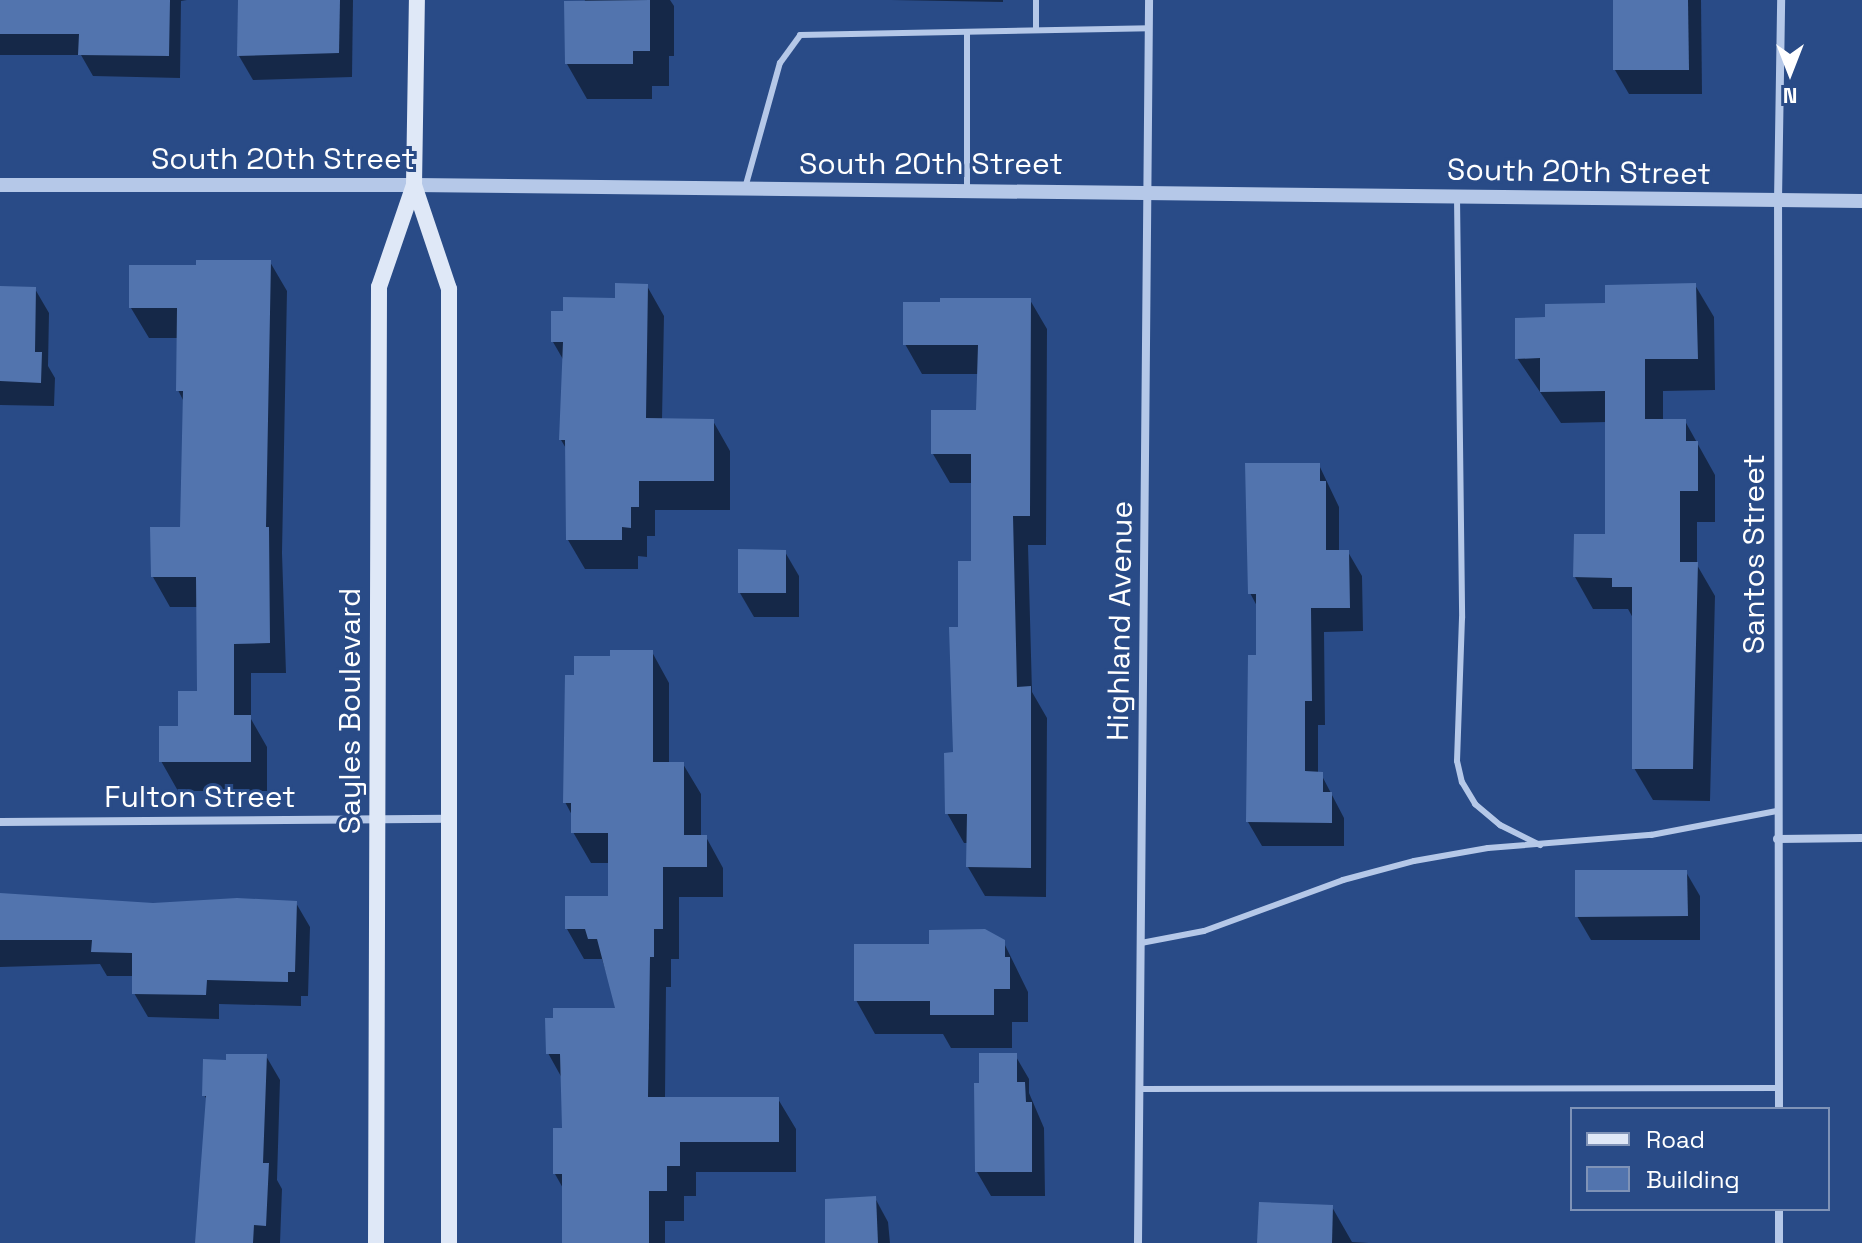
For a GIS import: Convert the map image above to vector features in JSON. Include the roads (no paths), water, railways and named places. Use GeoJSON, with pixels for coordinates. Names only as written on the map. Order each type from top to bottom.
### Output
{"type":"FeatureCollection","features":[{"type":"Feature","properties":{"kind":"main road","name":"Sayles Boulevard"},"geometry":{"type":"LineString","coordinates":[[376,1243],[379,287],[414,185],[417,0]]}},
{"type":"Feature","properties":{"kind":"main road","name":"Sayles Boulevard"},"geometry":{"type":"LineString","coordinates":[[414,185],[449,289],[449,1243]]}},
{"type":"Feature","properties":{"kind":"street","name":"Highland Avenue"},"geometry":{"type":"LineString","coordinates":[[1138,1243],[1149,0]]}},
{"type":"Feature","properties":{"kind":"street","name":"Santos Street"},"geometry":{"type":"LineString","coordinates":[[1779,1107],[1778,201],[1781,0]]}},
{"type":"Feature","properties":{"kind":"street","name":"South 20th Street"},"geometry":{"type":"LineString","coordinates":[[0,185],[414,185],[1862,201]]}},
{"type":"Feature","properties":{"kind":"street","name":"Fulton Street"},"geometry":{"type":"LineString","coordinates":[[0,822],[449,819]]}},
{"type":"Feature","properties":{"kind":"street"},"geometry":{"type":"LineString","coordinates":[[1777,839],[1862,838]]}},
{"type":"Feature","properties":{"kind":"street"},"geometry":{"type":"LineString","coordinates":[[1779,1211],[1779,1243]]}},
{"type":"Feature","properties":{"kind":"lane"},"geometry":{"type":"LineString","coordinates":[[1036,0],[1036,30]]}},
{"type":"Feature","properties":{"kind":"lane"},"geometry":{"type":"LineString","coordinates":[[744,189],[780,63],[800,35],[1149,28]]}},
{"type":"Feature","properties":{"kind":"lane"},"geometry":{"type":"LineString","coordinates":[[967,32],[967,191]]}},
{"type":"Feature","properties":{"kind":"lane"},"geometry":{"type":"LineString","coordinates":[[1457,197],[1462,618],[1457,761],[1462,782],[1475,804],[1500,825],[1540,845]]}},
{"type":"Feature","properties":{"kind":"lane"},"geometry":{"type":"LineString","coordinates":[[1141,943],[1204,931],[1343,880],[1414,861],[1488,848],[1651,835],[1777,811]]}},
{"type":"Feature","properties":{"kind":"lane"},"geometry":{"type":"LineString","coordinates":[[1140,1089],[1778,1088]]}}]}
